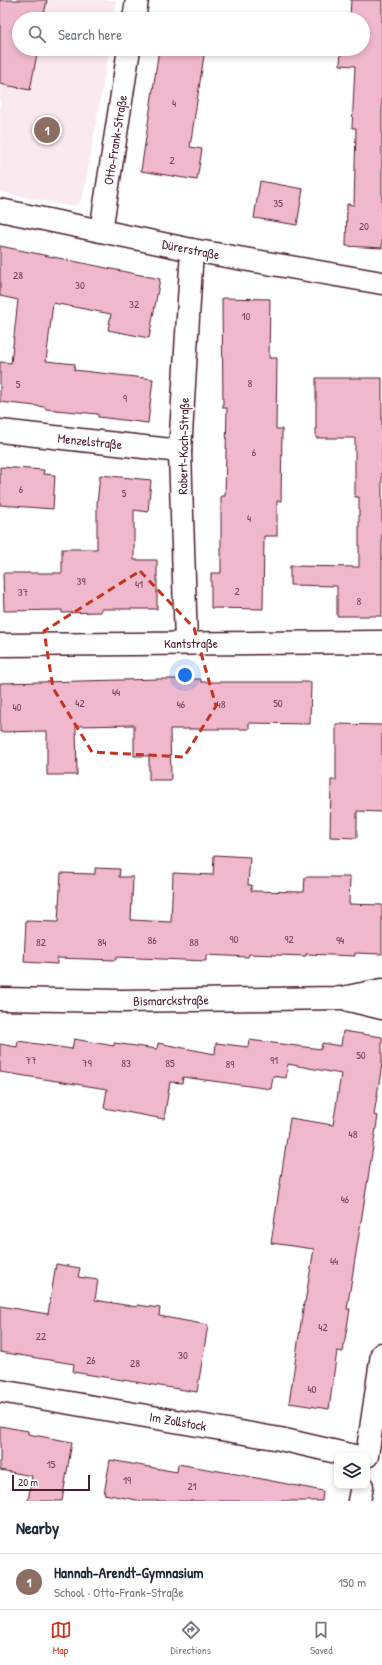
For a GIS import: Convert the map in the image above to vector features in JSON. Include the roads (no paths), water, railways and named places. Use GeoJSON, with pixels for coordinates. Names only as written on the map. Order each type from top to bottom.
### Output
{"type":"FeatureCollection","features":[{"type":"Feature","properties":{"kind":"street"},"geometry":{"type":"LineString","coordinates":[[135,12],[136,0]]}},
{"type":"Feature","properties":{"kind":"street","name":"Otto-Frank-Straße"},"geometry":{"type":"LineString","coordinates":[[101,231],[128,56]]}},
{"type":"Feature","properties":{"kind":"street","name":"Dürerstraße"},"geometry":{"type":"LineString","coordinates":[[0,210],[192,250],[382,283]]}},
{"type":"Feature","properties":{"kind":"street","name":"Robert-Koch-Straße"},"geometry":{"type":"LineString","coordinates":[[186,643],[180,450],[192,250]]}},
{"type":"Feature","properties":{"kind":"street","name":"Menzelstraße"},"geometry":{"type":"LineString","coordinates":[[0,431],[180,450]]}},
{"type":"Feature","properties":{"kind":"street","name":"Kantstraße"},"geometry":{"type":"LineString","coordinates":[[0,645],[382,642]]}},
{"type":"Feature","properties":{"kind":"street","name":"Bismarckstraße"},"geometry":{"type":"LineString","coordinates":[[0,999],[121,1001],[342,998],[382,990]]}},
{"type":"Feature","properties":{"kind":"street","name":"Bismarckstraße"},"geometry":{"type":"LineString","coordinates":[[342,998],[382,1008]]}},
{"type":"Feature","properties":{"kind":"street"},"geometry":{"type":"LineString","coordinates":[[366,1453],[382,1354]]}},
{"type":"Feature","properties":{"kind":"street","name":"Im Zollstock"},"geometry":{"type":"LineString","coordinates":[[0,1391],[280,1439],[341,1453]]}},
{"type":"Feature","properties":{"kind":"street"},"geometry":{"type":"LineString","coordinates":[[370,1460],[382,1464]]}},
{"type":"Feature","properties":{"kind":"street"},"geometry":{"type":"LineString","coordinates":[[359,1501],[361,1489]]}},
{"type":"Feature","properties":{"kind":"place","name":"Hannah-Arendt-Gymnasium"},"geometry":{"type":"Point","coordinates":[47,130]}}]}
